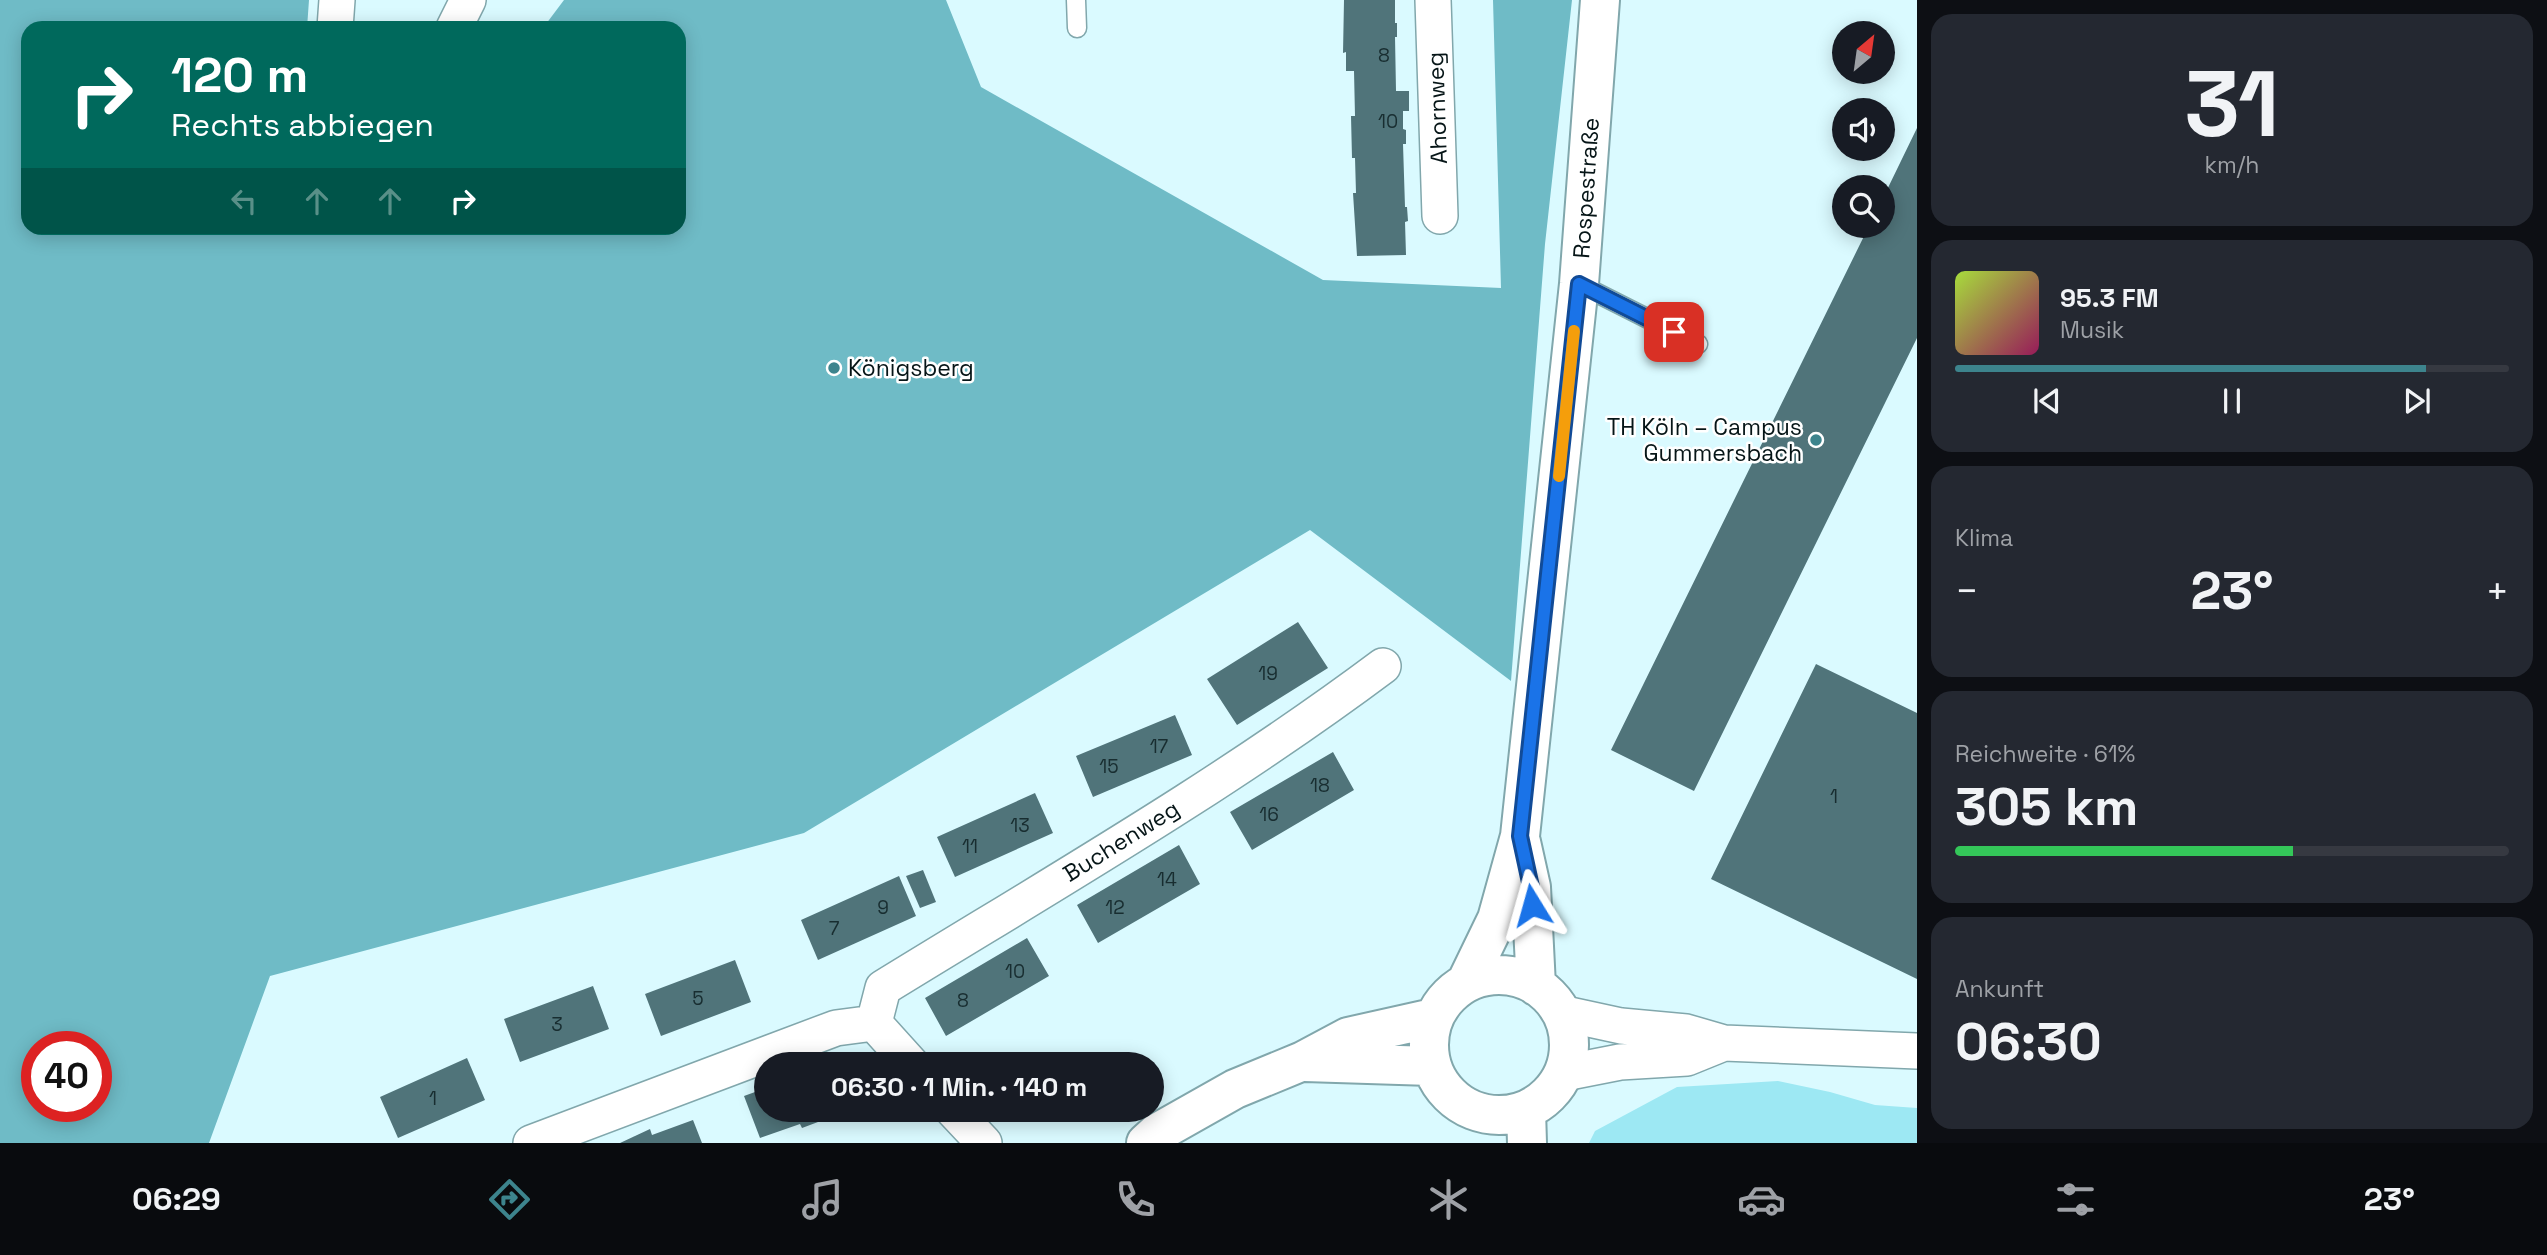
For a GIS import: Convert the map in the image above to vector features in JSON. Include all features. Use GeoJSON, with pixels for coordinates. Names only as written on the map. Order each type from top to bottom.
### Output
{"type":"FeatureCollection","features":[{"type":"Feature","properties":{"kind":"street"},"geometry":{"type":"LineString","coordinates":[[336,21],[337,0]]}},
{"type":"Feature","properties":{"kind":"street"},"geometry":{"type":"LineString","coordinates":[[458,21],[468,0]]}},
{"type":"Feature","properties":{"kind":"street","name":"Ahornweg"},"geometry":{"type":"LineString","coordinates":[[1433,0],[1440,216]]}},
{"type":"Feature","properties":{"kind":"street","name":"Rospestraße"},"geometry":{"type":"LineString","coordinates":[[1433,1018],[1447,998],[1466,983],[1497,919],[1520,836],[1579,284],[1600,0]]}},
{"type":"Feature","properties":{"kind":"street","name":"Buchenweg"},"geometry":{"type":"LineString","coordinates":[[874,1023],[883,988],[1243,766],[1307,723],[1383,666]]}},
{"type":"Feature","properties":{"kind":"street","name":"Rospestraße"},"geometry":{"type":"LineString","coordinates":[[1520,836],[1531,887],[1536,986]]}},
{"type":"Feature","properties":{"kind":"street"},"geometry":{"type":"LineString","coordinates":[[1146,1143],[1157,1133],[1235,1089],[1303,1061],[1348,1037],[1433,1018],[1428,1041],[1431,1066],[1445,1091],[1474,1126],[1487,1115],[1507,1115],[1527,1126],[1564,1073],[1569,1053],[1568,1033],[1562,1013],[1551,998],[1536,986],[1514,976],[1489,975],[1466,983]]}},
{"type":"Feature","properties":{"kind":"street"},"geometry":{"type":"LineString","coordinates":[[1562,1013],[1621,1026],[1686,1032],[1724,1043],[1917,1051]]}},
{"type":"Feature","properties":{"kind":"street"},"geometry":{"type":"LineString","coordinates":[[531,1143],[836,1028],[874,1023],[900,1052]]}},
{"type":"Feature","properties":{"kind":"street"},"geometry":{"type":"LineString","coordinates":[[1564,1073],[1620,1062],[1687,1058],[1724,1043]]}},
{"type":"Feature","properties":{"kind":"street"},"geometry":{"type":"LineString","coordinates":[[1303,1061],[1431,1066]]}},
{"type":"Feature","properties":{"kind":"street"},"geometry":{"type":"LineString","coordinates":[[964,1122],[984,1143]]}},
{"type":"Feature","properties":{"kind":"lane"},"geometry":{"type":"LineString","coordinates":[[1076,0],[1077,28]]}},
{"type":"Feature","properties":{"kind":"lane"},"geometry":{"type":"LineString","coordinates":[[1579,284],[1698,344]]}},
{"type":"Feature","properties":{"kind":"shaded area"},"geometry":{"type":"Polygon","coordinates":[[[0,0],[309,0],[308,21],[21,21],[21,235],[686,235],[686,21],[548,21],[564,0],[946,0],[981,87],[1323,280],[1501,288],[1493,0],[1572,0],[1545,244],[1511,681],[1310,530],[804,833],[270,976],[209,1143],[0,1143],[0,0]]]}},
{"type":"Feature","properties":{"kind":"shaded area"},"geometry":{"type":"Polygon","coordinates":[[[1778,1081],[1875,1105],[1917,1108],[1917,1143],[1589,1143],[1595,1131],[1677,1087],[1778,1081]]]}},
{"type":"Feature","properties":{"kind":"building"},"geometry":{"type":"Polygon","coordinates":[[[1344,0],[1395,0],[1396,91],[1409,91],[1409,111],[1403,111],[1403,129],[1406,130],[1406,144],[1403,144],[1405,207],[1408,221],[1405,222],[1406,255],[1357,256],[1353,193],[1356,193],[1355,158],[1352,158],[1351,116],[1355,116],[1354,71],[1346,71],[1346,52],[1343,53],[1344,0]]]}},
{"type":"Feature","properties":{"kind":"building","name":"TH Köln – Campus Gummersbach"},"geometry":{"type":"Polygon","coordinates":[[[1917,128],[1917,338],[1694,791],[1611,750],[1863,238],[1895,238],[1894,175],[1917,128]]]}},
{"type":"Feature","properties":{"kind":"building"},"geometry":{"type":"Polygon","coordinates":[[[1298,622],[1328,668],[1237,725],[1207,679],[1298,622]]]}},
{"type":"Feature","properties":{"kind":"building"},"geometry":{"type":"Polygon","coordinates":[[[1816,664],[1917,713],[1917,979],[1711,879],[1816,664]]]}},
{"type":"Feature","properties":{"kind":"building"},"geometry":{"type":"Polygon","coordinates":[[[1175,715],[1192,755],[1093,797],[1076,756],[1175,715]]]}},
{"type":"Feature","properties":{"kind":"building"},"geometry":{"type":"Polygon","coordinates":[[[1333,752],[1354,790],[1252,850],[1230,812],[1333,752]]]}},
{"type":"Feature","properties":{"kind":"building"},"geometry":{"type":"Polygon","coordinates":[[[1035,793],[1053,833],[955,877],[937,837],[1035,793]]]}},
{"type":"Feature","properties":{"kind":"building"},"geometry":{"type":"Polygon","coordinates":[[[1179,845],[1200,884],[1098,943],[1077,905],[1179,845]]]}},
{"type":"Feature","properties":{"kind":"building"},"geometry":{"type":"Polygon","coordinates":[[[923,870],[936,902],[920,908],[906,876],[923,870]]]}},
{"type":"Feature","properties":{"kind":"building"},"geometry":{"type":"Polygon","coordinates":[[[899,876],[916,916],[818,960],[801,920],[899,876]]]}},
{"type":"Feature","properties":{"kind":"building"},"geometry":{"type":"Polygon","coordinates":[[[1027,938],[1049,976],[946,1036],[925,998],[1027,938]]]}},
{"type":"Feature","properties":{"kind":"building"},"geometry":{"type":"Polygon","coordinates":[[[735,960],[751,1002],[661,1036],[645,994],[735,960]]]}},
{"type":"Feature","properties":{"kind":"building"},"geometry":{"type":"Polygon","coordinates":[[[593,986],[609,1029],[520,1062],[504,1019],[593,986]]]}},
{"type":"Feature","properties":{"kind":"building"},"geometry":{"type":"Polygon","coordinates":[[[467,1058],[485,1100],[398,1138],[380,1097],[467,1058]]]}},
{"type":"Feature","properties":{"kind":"building"},"geometry":{"type":"Polygon","coordinates":[[[754,1092],[754,1122],[818,1122],[802,1128],[800,1124],[760,1138],[744,1096],[754,1092]]]}},
{"type":"Feature","properties":{"kind":"building"},"geometry":{"type":"Polygon","coordinates":[[[693,1120],[702,1143],[620,1143],[650,1129],[652,1135],[693,1120]]]}},
{"type":"Feature","properties":{"kind":"slow traffic"},"geometry":{"type":"LineString","coordinates":[[1559,476],[1574,331]]}},
{"type":"Feature","properties":{"kind":"place","name":"Königsberg"},"geometry":{"type":"Point","coordinates":[834,368]}},
{"type":"Feature","properties":{"kind":"place","name":"TH Köln – Campus Gummersbach"},"geometry":{"type":"Point","coordinates":[1816,440]}},
{"type":"Feature","properties":{"kind":"route"},"geometry":{"type":"LineString","coordinates":[[1532,905],[1520,836],[1579,284],[1674,332]]}}]}
